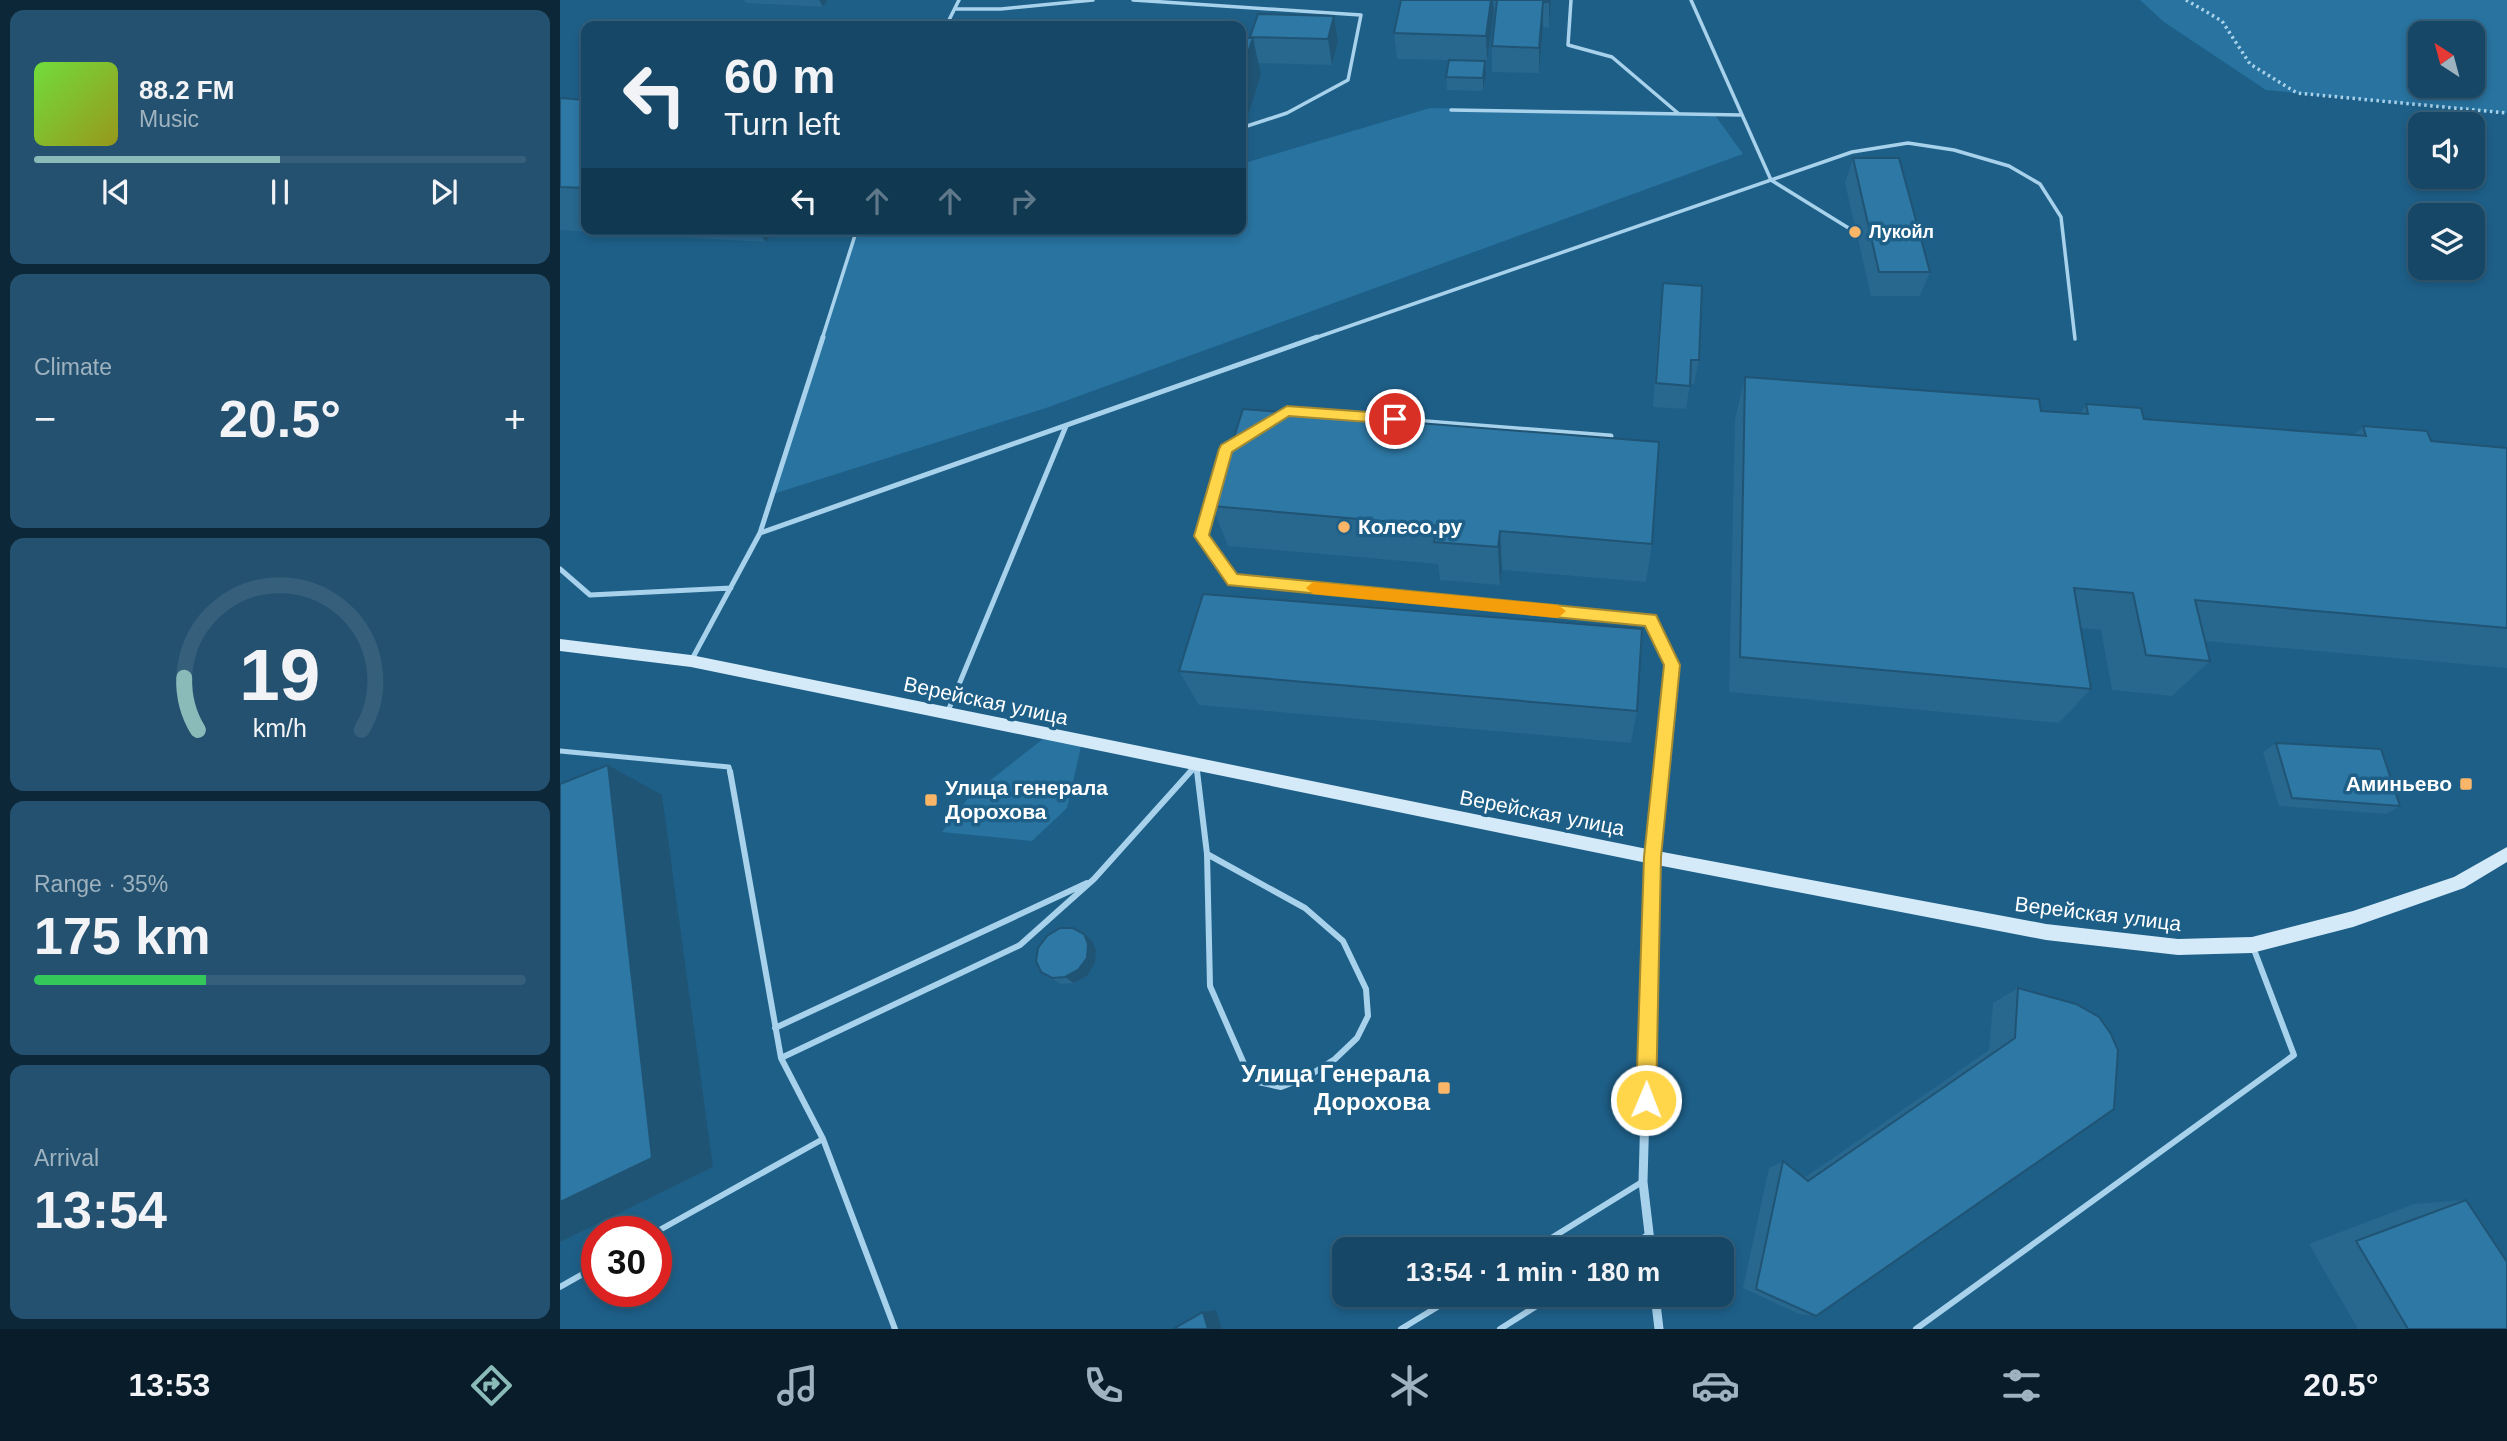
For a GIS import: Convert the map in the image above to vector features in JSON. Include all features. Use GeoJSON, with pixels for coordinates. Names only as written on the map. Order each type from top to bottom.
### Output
{"type":"FeatureCollection","features":[{"type":"Feature","properties":{"kind":"street","name":"Верейская улица"},"geometry":{"type":"LineString","coordinates":[[560,645],[691,661],[1653,857],[2046,932],[2178,947],[2252,944],[2353,919],[2458,883],[2507,854]]}},
{"type":"Feature","properties":{"kind":"street"},"geometry":{"type":"LineString","coordinates":[[1650,1237],[1643,1182],[1653,857]]}},
{"type":"Feature","properties":{"kind":"street"},"geometry":{"type":"LineString","coordinates":[[1657,1307],[1659,1329]]}},
{"type":"Feature","properties":{"kind":"lane"},"geometry":{"type":"LineString","coordinates":[[949,21],[959,0]]}},
{"type":"Feature","properties":{"kind":"lane"},"geometry":{"type":"LineString","coordinates":[[955,9],[1001,9],[1093,0]]}},
{"type":"Feature","properties":{"kind":"lane"},"geometry":{"type":"LineString","coordinates":[[1133,0],[1361,15],[1348,80],[1287,113],[1246,126]]}},
{"type":"Feature","properties":{"kind":"lane"},"geometry":{"type":"LineString","coordinates":[[1571,0],[1568,45],[1612,57],[1679,114]]}},
{"type":"Feature","properties":{"kind":"lane"},"geometry":{"type":"LineString","coordinates":[[1691,0],[1771,180],[1855,232]]}},
{"type":"Feature","properties":{"kind":"lane"},"geometry":{"type":"LineString","coordinates":[[1451,110],[1742,115]]}},
{"type":"Feature","properties":{"kind":"lane"},"geometry":{"type":"LineString","coordinates":[[760,533],[1852,152],[1908,143],[1954,150],[2009,166],[2040,184],[2062,217],[2076,339]]}},
{"type":"Feature","properties":{"kind":"lane"},"geometry":{"type":"LineString","coordinates":[[691,661],[760,533],[855,235]]}},
{"type":"Feature","properties":{"kind":"lane"},"geometry":{"type":"LineString","coordinates":[[1276,417],[1287,411],[1611,436]]}},
{"type":"Feature","properties":{"kind":"lane"},"geometry":{"type":"LineString","coordinates":[[947,714],[1066,426]]}},
{"type":"Feature","properties":{"kind":"lane"},"geometry":{"type":"LineString","coordinates":[[1246,436],[1226,449],[1201,536],[1233,580],[1650,620],[1672,665],[1653,857]]}},
{"type":"Feature","properties":{"kind":"lane"},"geometry":{"type":"LineString","coordinates":[[560,569],[590,595],[730,588]]}},
{"type":"Feature","properties":{"kind":"lane"},"geometry":{"type":"LineString","coordinates":[[560,751],[729,767],[781,1058],[823,1139],[895,1329]]}},
{"type":"Feature","properties":{"kind":"lane"},"geometry":{"type":"LineString","coordinates":[[1196,765],[1207,854],[1210,985],[1245,1066],[1258,1082],[1281,1087],[1307,1077],[1335,1059],[1357,1038],[1368,1016],[1366,989],[1343,942],[1306,908],[1207,854]]}},
{"type":"Feature","properties":{"kind":"lane"},"geometry":{"type":"LineString","coordinates":[[781,1058],[1020,945],[1094,880],[1196,765]]}},
{"type":"Feature","properties":{"kind":"lane"},"geometry":{"type":"LineString","coordinates":[[775,1028],[1094,880]]}},
{"type":"Feature","properties":{"kind":"lane"},"geometry":{"type":"LineString","coordinates":[[1916,1329],[2294,1055],[2252,944]]}},
{"type":"Feature","properties":{"kind":"lane"},"geometry":{"type":"LineString","coordinates":[[672,1224],[823,1139]]}},
{"type":"Feature","properties":{"kind":"lane"},"geometry":{"type":"LineString","coordinates":[[1553,1237],[1643,1182]]}},
{"type":"Feature","properties":{"kind":"lane"},"geometry":{"type":"LineString","coordinates":[[1645,1237],[1650,1234]]}},
{"type":"Feature","properties":{"kind":"lane"},"geometry":{"type":"LineString","coordinates":[[560,1287],[581,1275]]}},
{"type":"Feature","properties":{"kind":"lane"},"geometry":{"type":"LineString","coordinates":[[1401,1329],[1437,1307]]}},
{"type":"Feature","properties":{"kind":"lane"},"geometry":{"type":"LineString","coordinates":[[1500,1329],[1535,1307]]}},
{"type":"Feature","properties":{"kind":"path"},"geometry":{"type":"LineString","coordinates":[[2186,0],[2222,21],[2250,64],[2297,93],[2507,113]]}},
{"type":"Feature","properties":{"kind":"shaded area"},"geometry":{"type":"Polygon","coordinates":[[[2140,0],[2507,0],[2507,113],[2266,90],[2164,22],[2140,0]]]}},
{"type":"Feature","properties":{"kind":"shaded area"},"geometry":{"type":"Polygon","coordinates":[[[1430,108],[1714,114],[1743,154],[1046,408],[773,494],[855,235],[1246,235],[1246,163],[1430,108]]]}},
{"type":"Feature","properties":{"kind":"shaded area"},"geometry":{"type":"Polygon","coordinates":[[[1048,735],[1082,742],[1067,808],[1032,841],[942,832],[969,797],[1048,735]]]}},
{"type":"Feature","properties":{"kind":"building"},"geometry":{"type":"Polygon","coordinates":[[[1401,0],[1491,0],[1486,36],[1394,33],[1401,0]]]}},
{"type":"Feature","properties":{"kind":"building"},"geometry":{"type":"Polygon","coordinates":[[[1497,0],[1549,0],[1543,2],[1539,48],[1492,46],[1497,0]]]}},
{"type":"Feature","properties":{"kind":"building"},"geometry":{"type":"Polygon","coordinates":[[[1258,14],[1334,16],[1328,39],[1250,37],[1258,14]]]}},
{"type":"Feature","properties":{"kind":"building"},"geometry":{"type":"Polygon","coordinates":[[[1246,38],[1253,38],[1246,58],[1246,38]]]}},
{"type":"Feature","properties":{"kind":"building"},"geometry":{"type":"Polygon","coordinates":[[[1449,60],[1485,61],[1483,78],[1446,77],[1449,60]]]}},
{"type":"Feature","properties":{"kind":"building"},"geometry":{"type":"Polygon","coordinates":[[[560,98],[581,100],[581,188],[560,187],[560,98]]]}},
{"type":"Feature","properties":{"kind":"building"},"geometry":{"type":"Polygon","coordinates":[[[1853,158],[1899,158],[1930,272],[1879,272],[1853,158]]]}},
{"type":"Feature","properties":{"kind":"building"},"geometry":{"type":"Polygon","coordinates":[[[1663,283],[1702,286],[1699,360],[1691,360],[1690,386],[1656,383],[1663,283]]]}},
{"type":"Feature","properties":{"kind":"building"},"geometry":{"type":"Polygon","coordinates":[[[1745,377],[2039,399],[2041,411],[2088,414],[2086,404],[2141,408],[2144,419],[2366,436],[2363,426],[2427,431],[2431,441],[2507,448],[2507,628],[2195,600],[2210,661],[2146,655],[2133,593],[2074,588],[2091,689],[1740,657],[1745,377]]]}},
{"type":"Feature","properties":{"kind":"building"},"geometry":{"type":"Polygon","coordinates":[[[1243,409],[1659,442],[1652,544],[1500,531],[1498,547],[1434,542],[1438,526],[1212,506],[1243,409]]]}},
{"type":"Feature","properties":{"kind":"building"},"geometry":{"type":"Polygon","coordinates":[[[1203,594],[1642,629],[1637,711],[1179,671],[1203,594]]]}},
{"type":"Feature","properties":{"kind":"building"},"geometry":{"type":"Polygon","coordinates":[[[2276,743],[2381,749],[2400,806],[2292,798],[2276,743]]]}},
{"type":"Feature","properties":{"kind":"building"},"geometry":{"type":"Polygon","coordinates":[[[608,765],[652,1158],[560,1202],[560,784],[608,765]]]}},
{"type":"Feature","properties":{"kind":"building"},"geometry":{"type":"Polygon","coordinates":[[[1060,928],[1073,928],[1084,934],[1088,944],[1087,958],[1078,970],[1065,977],[1052,978],[1041,972],[1036,961],[1038,948],[1047,936],[1060,928]]]}},
{"type":"Feature","properties":{"kind":"building"},"geometry":{"type":"Polygon","coordinates":[[[2018,988],[2076,1004],[2099,1017],[2118,1050],[2114,1109],[1816,1316],[1756,1289],[1783,1161],[1808,1181],[2015,1038],[2018,988]]]}},
{"type":"Feature","properties":{"kind":"building"},"geometry":{"type":"Polygon","coordinates":[[[2466,1200],[2507,1262],[2507,1329],[2408,1329],[2356,1241],[2466,1200]]]}},
{"type":"Feature","properties":{"kind":"building"},"geometry":{"type":"Polygon","coordinates":[[[1203,1312],[1208,1329],[1173,1329],[1203,1312]]]}},
{"type":"Feature","properties":{"kind":"slow traffic"},"geometry":{"type":"LineString","coordinates":[[1313,588],[1558,611]]}},
{"type":"Feature","properties":{"kind":"place","name":"Лукойл"},"geometry":{"type":"Point","coordinates":[1855,232]}},
{"type":"Feature","properties":{"kind":"place","name":"Колесо.ру"},"geometry":{"type":"Point","coordinates":[1344,527]}},
{"type":"Feature","properties":{"kind":"place","name":"Аминьево"},"geometry":{"type":"Point","coordinates":[2466,784]}},
{"type":"Feature","properties":{"kind":"place","name":"Улица генерала Дорохова"},"geometry":{"type":"Point","coordinates":[931,800]}},
{"type":"Feature","properties":{"kind":"place","name":"Улица Генерала Дорохова"},"geometry":{"type":"Point","coordinates":[1444,1088]}},
{"type":"Feature","properties":{"kind":"route"},"geometry":{"type":"LineString","coordinates":[[1395,419],[1287,411],[1226,449],[1201,536],[1233,580],[1650,620],[1672,665],[1653,857],[1646,1100]]}}]}
